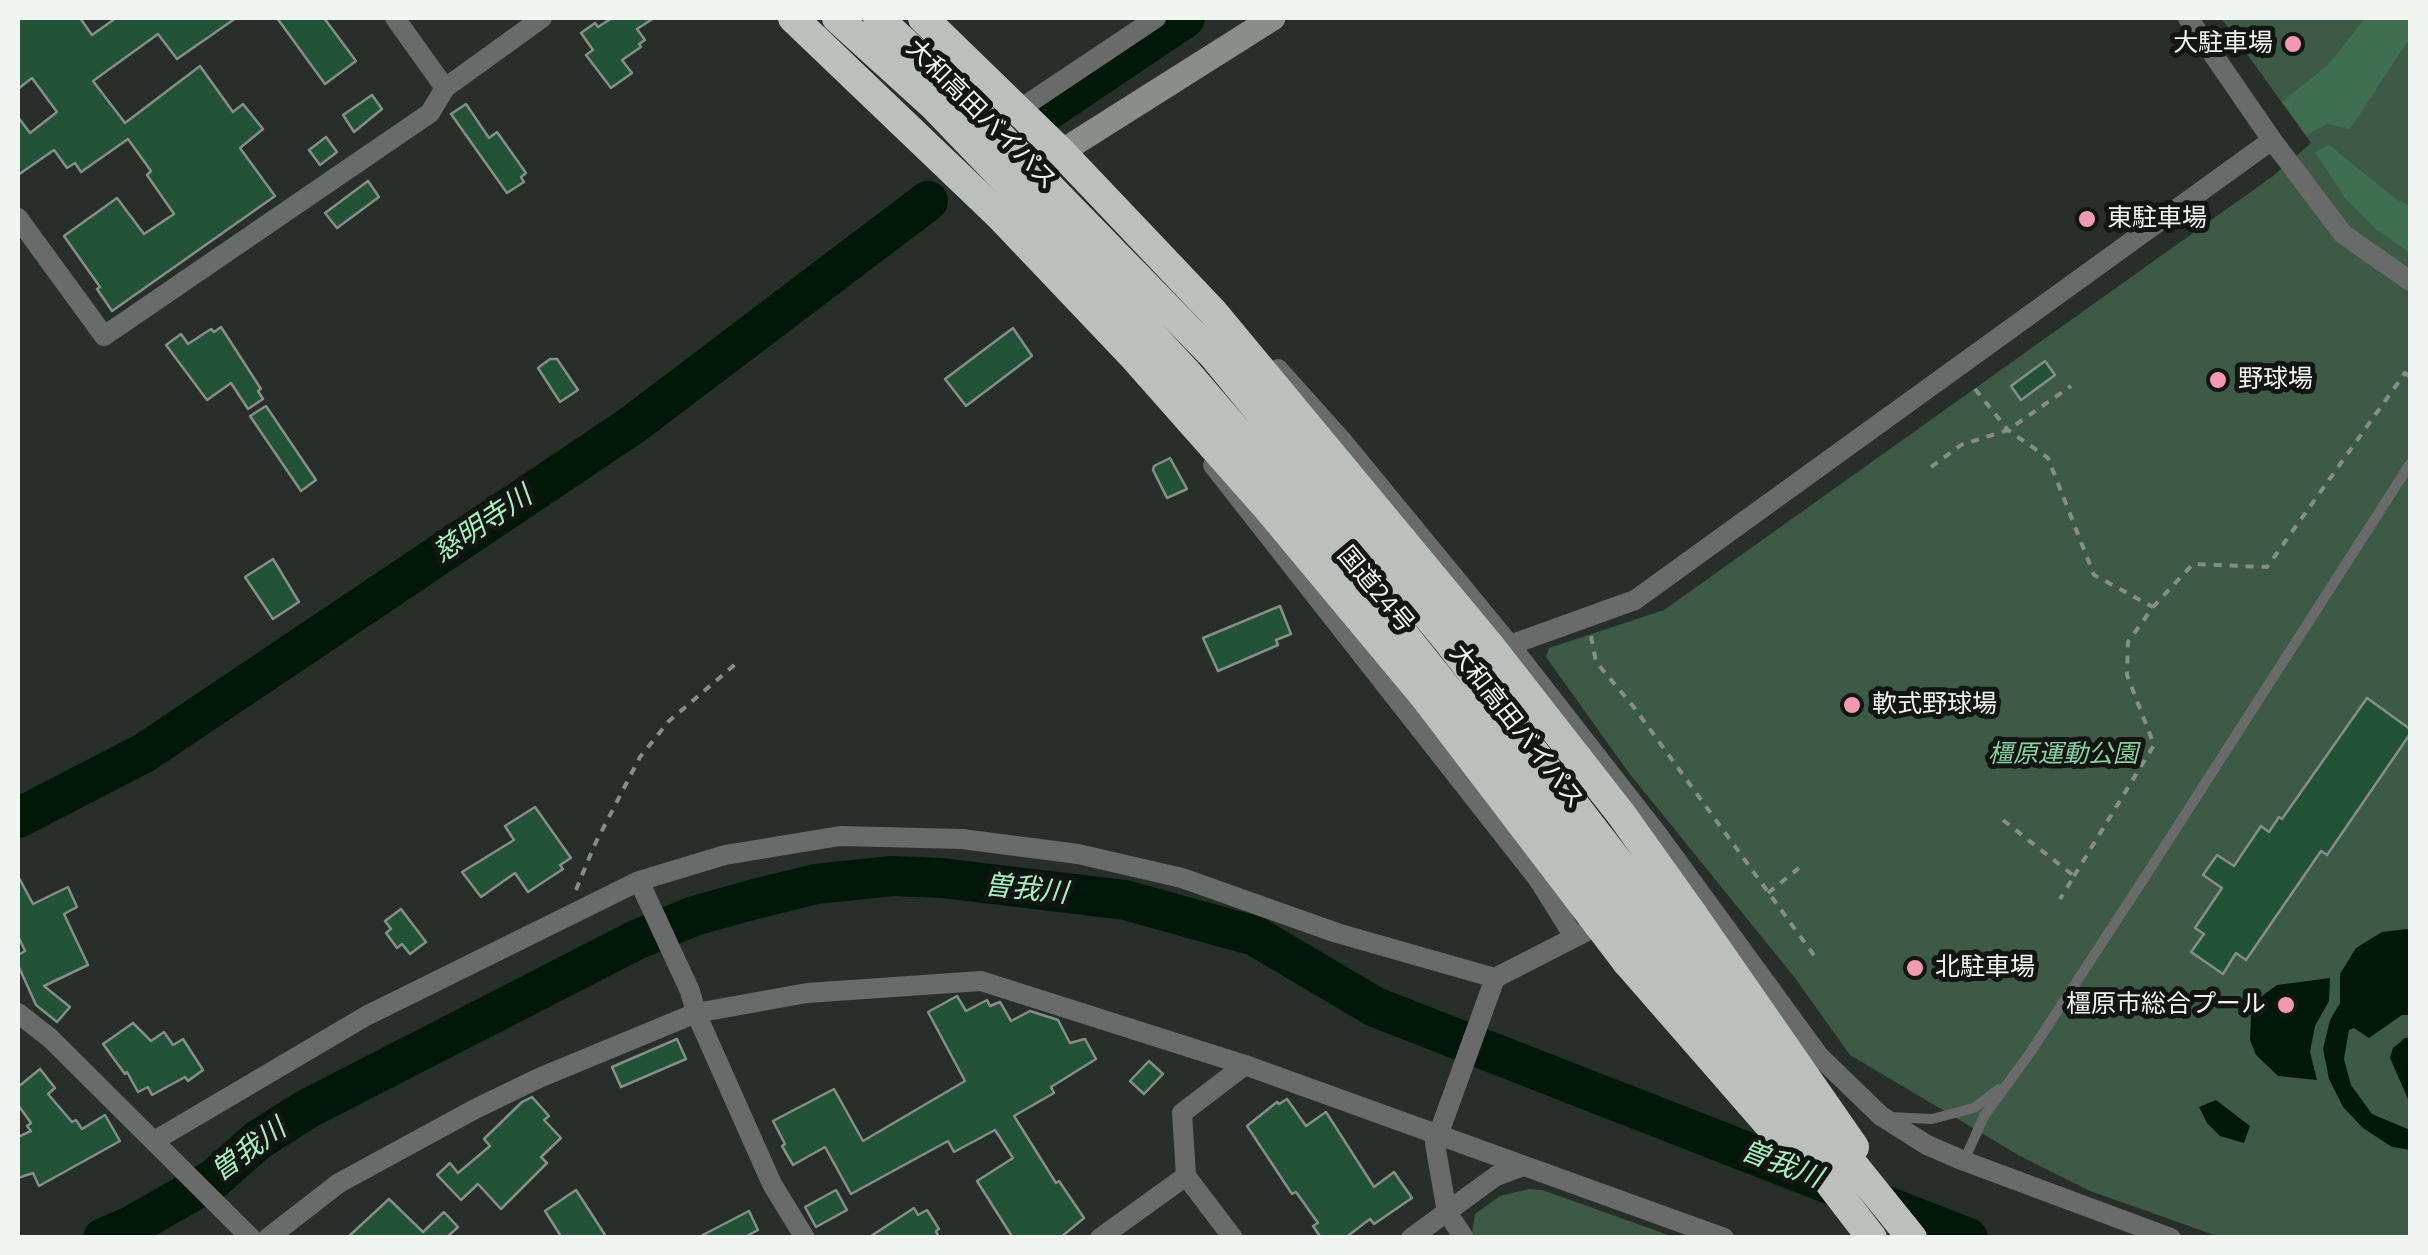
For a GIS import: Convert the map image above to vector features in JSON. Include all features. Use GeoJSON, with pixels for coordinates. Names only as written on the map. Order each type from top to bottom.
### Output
{"type":"FeatureCollection","features":[{"type":"Feature","properties":{"kind":"highway","name":"国道24号"},"geometry":{"type":"LineString","coordinates":[[793,18],[1000,216],[1135,358],[1266,506],[1424,697],[1627,962],[1871,1238]]}},
{"type":"Feature","properties":{"kind":"highway","name":"大和高田バイパス"},"geometry":{"type":"LineString","coordinates":[[838,18],[935,108],[1063,240],[1187,373],[1306,512],[1508,764],[1871,1238]]}},
{"type":"Feature","properties":{"kind":"highway","name":"大和高田バイパス"},"geometry":{"type":"LineString","coordinates":[[878,18],[950,85],[1212,355],[1449,642],[1806,1105],[1914,1238]]}},
{"type":"Feature","properties":{"kind":"highway","name":"国道24号"},"geometry":{"type":"LineString","coordinates":[[923,18],[1060,152],[1212,312],[1499,645],[1621,814],[1914,1238]]}},
{"type":"Feature","properties":{"kind":"street"},"geometry":{"type":"LineString","coordinates":[[395,18],[445,88]]}},
{"type":"Feature","properties":{"kind":"street"},"geometry":{"type":"LineString","coordinates":[[18,218],[104,336],[430,113],[445,88],[542,18]]}},
{"type":"Feature","properties":{"kind":"street"},"geometry":{"type":"LineString","coordinates":[[1017,112],[1156,18]]}},
{"type":"Feature","properties":{"kind":"street"},"geometry":{"type":"LineString","coordinates":[[1060,152],[1272,18]]}},
{"type":"Feature","properties":{"kind":"street"},"geometry":{"type":"LineString","coordinates":[[2188,18],[2343,234],[2410,281]]}},
{"type":"Feature","properties":{"kind":"street"},"geometry":{"type":"LineString","coordinates":[[2166,1237],[1964,1161],[1927,1145],[1880,1116],[1819,1056],[1704,900],[1499,645],[1635,600],[2272,140]]}},
{"type":"Feature","properties":{"kind":"street"},"geometry":{"type":"LineString","coordinates":[[1135,358],[1252,518],[1538,879],[1573,935]]}},
{"type":"Feature","properties":{"kind":"street"},"geometry":{"type":"LineString","coordinates":[[154,1140],[366,1016],[639,882],[725,855],[840,836],[962,839],[1078,854],[1182,878],[1494,982]]}},
{"type":"Feature","properties":{"kind":"street"},"geometry":{"type":"LineString","coordinates":[[639,882],[772,1184],[804,1238]]}},
{"type":"Feature","properties":{"kind":"street"},"geometry":{"type":"LineString","coordinates":[[1464,1238],[1447,1212],[1435,1144],[1494,982],[1573,935],[1704,900]]}},
{"type":"Feature","properties":{"kind":"street"},"geometry":{"type":"LineString","coordinates":[[268,1238],[340,1183],[475,1109],[696,1013],[807,992],[980,981],[1440,1126],[1523,1166],[1724,1238]]}},
{"type":"Feature","properties":{"kind":"street"},"geometry":{"type":"LineString","coordinates":[[18,1013],[50,1038],[244,1231]]}},
{"type":"Feature","properties":{"kind":"street"},"geometry":{"type":"LineString","coordinates":[[1233,1238],[1186,1176],[1182,1113],[1246,1065]]}},
{"type":"Feature","properties":{"kind":"street"},"geometry":{"type":"LineString","coordinates":[[1410,1238],[1496,1176],[1523,1166]]}},
{"type":"Feature","properties":{"kind":"street"},"geometry":{"type":"LineString","coordinates":[[1100,1238],[1186,1176]]}},
{"type":"Feature","properties":{"kind":"lane"},"geometry":{"type":"LineString","coordinates":[[1964,1161],[1984,1116],[2210,778],[2410,464]]}},
{"type":"Feature","properties":{"kind":"lane"},"geometry":{"type":"LineString","coordinates":[[1880,1116],[1932,1119],[1974,1108],[2008,1082]]}},
{"type":"Feature","properties":{"kind":"path"},"geometry":{"type":"LineString","coordinates":[[2060,899],[2154,746],[2127,675],[2128,642],[2153,607],[2193,564],[2267,567],[2405,373],[2410,377]]}},
{"type":"Feature","properties":{"kind":"path"},"geometry":{"type":"LineString","coordinates":[[1930,467],[1960,445],[2008,430],[2071,386]]}},
{"type":"Feature","properties":{"kind":"path"},"geometry":{"type":"LineString","coordinates":[[1975,389],[2008,430],[2048,458],[2094,575],[2153,607]]}},
{"type":"Feature","properties":{"kind":"path"},"geometry":{"type":"LineString","coordinates":[[1590,634],[1596,662],[1633,706],[1816,958]]}},
{"type":"Feature","properties":{"kind":"path"},"geometry":{"type":"LineString","coordinates":[[564,918],[594,846],[640,757],[669,721],[738,662]]}},
{"type":"Feature","properties":{"kind":"path"},"geometry":{"type":"LineString","coordinates":[[2002,820],[2074,876]]}},
{"type":"Feature","properties":{"kind":"path"},"geometry":{"type":"LineString","coordinates":[[1768,893],[1799,868]]}},
{"type":"Feature","properties":{"kind":"green space","name":"橿原運動公園"},"geometry":{"type":"Polygon","coordinates":[[[2221,18],[2410,18],[2410,1237],[2220,1237],[2090,1191],[2020,1156],[1850,1055],[1795,978],[1629,773],[1546,657],[1549,648],[1664,610],[2273,176],[2311,143],[2221,18]]]}},
{"type":"Feature","properties":{"kind":"green space"},"geometry":{"type":"Polygon","coordinates":[[[2365,18],[2410,18],[2410,38],[2350,129],[2327,124],[2306,135],[2282,102],[2329,64],[2365,18]]]}},
{"type":"Feature","properties":{"kind":"green space"},"geometry":{"type":"Polygon","coordinates":[[[2329,145],[2410,206],[2410,253],[2377,230],[2345,198],[2315,152],[2329,145]]]}},
{"type":"Feature","properties":{"kind":"green space"},"geometry":{"type":"Polygon","coordinates":[[[1542,1190],[1674,1237],[1476,1237],[1472,1233],[1475,1214],[1500,1196],[1542,1190]]]}},
{"type":"Feature","properties":{"kind":"shaded area"},"geometry":{"type":"Polygon","coordinates":[[[2407,929],[2410,1015],[2402,1015],[2369,1038],[2354,1028],[2349,1030],[2344,1059],[2351,1085],[2372,1114],[2410,1130],[2410,1150],[2392,1147],[2363,1128],[2343,1107],[2329,1079],[2323,1049],[2330,1020],[2340,1003],[2340,974],[2356,948],[2382,932],[2407,929]]]}},
{"type":"Feature","properties":{"kind":"shaded area"},"geometry":{"type":"Polygon","coordinates":[[[2330,978],[2329,1001],[2315,1026],[2310,1052],[2317,1080],[2278,1076],[2256,1055],[2250,1040],[2251,1013],[2262,996],[2277,985],[2330,978]]]}},
{"type":"Feature","properties":{"kind":"shaded area"},"geometry":{"type":"Polygon","coordinates":[[[2410,1038],[2410,1099],[2390,1058],[2393,1048],[2410,1038]]]}},
{"type":"Feature","properties":{"kind":"shaded area"},"geometry":{"type":"Polygon","coordinates":[[[2216,1100],[2250,1126],[2244,1143],[2220,1136],[2207,1123],[2199,1107],[2216,1100]]]}},
{"type":"Feature","properties":{"kind":"building"},"geometry":{"type":"Polygon","coordinates":[[[18,18],[80,18],[92,35],[116,18],[236,18],[177,59],[158,34],[93,81],[125,123],[200,66],[233,112],[243,104],[263,129],[240,148],[275,196],[112,311],[64,236],[117,198],[144,234],[174,214],[128,139],[81,172],[75,163],[67,168],[54,150],[18,175],[18,117],[30,133],[57,112],[32,78],[18,89],[18,18]]]}},
{"type":"Feature","properties":{"kind":"building"},"geometry":{"type":"Polygon","coordinates":[[[277,18],[324,18],[356,61],[325,84],[277,18]]]}},
{"type":"Feature","properties":{"kind":"building"},"geometry":{"type":"Polygon","coordinates":[[[612,18],[654,18],[637,29],[645,40],[639,44],[641,47],[622,60],[632,73],[611,88],[586,55],[593,50],[581,33],[612,18]]]}},
{"type":"Feature","properties":{"kind":"building"},"geometry":{"type":"Polygon","coordinates":[[[372,95],[382,109],[354,132],[343,115],[372,95]]]}},
{"type":"Feature","properties":{"kind":"building"},"geometry":{"type":"Polygon","coordinates":[[[466,104],[489,138],[497,132],[526,173],[521,177],[524,182],[507,193],[451,114],[466,104]]]}},
{"type":"Feature","properties":{"kind":"building"},"geometry":{"type":"Polygon","coordinates":[[[326,137],[337,152],[320,165],[309,150],[326,137]]]}},
{"type":"Feature","properties":{"kind":"building"},"geometry":{"type":"Polygon","coordinates":[[[368,181],[379,197],[337,228],[325,213],[368,181]]]}},
{"type":"Feature","properties":{"kind":"building"},"geometry":{"type":"Polygon","coordinates":[[[221,327],[261,389],[258,391],[263,399],[248,409],[231,383],[207,400],[166,345],[181,334],[188,344],[221,327]]]}},
{"type":"Feature","properties":{"kind":"building"},"geometry":{"type":"Polygon","coordinates":[[[1013,328],[1032,356],[966,406],[945,379],[1013,328]]]}},
{"type":"Feature","properties":{"kind":"building"},"geometry":{"type":"Polygon","coordinates":[[[557,359],[578,390],[560,402],[538,368],[557,359]]]}},
{"type":"Feature","properties":{"kind":"building"},"geometry":{"type":"Polygon","coordinates":[[[2045,361],[2055,375],[2021,400],[2011,386],[2045,361]]]}},
{"type":"Feature","properties":{"kind":"building"},"geometry":{"type":"Polygon","coordinates":[[[266,406],[316,480],[301,491],[250,416],[266,406]]]}},
{"type":"Feature","properties":{"kind":"building"},"geometry":{"type":"Polygon","coordinates":[[[1170,458],[1187,489],[1167,498],[1153,470],[1170,458]]]}},
{"type":"Feature","properties":{"kind":"building"},"geometry":{"type":"Polygon","coordinates":[[[273,559],[299,602],[273,619],[245,577],[273,559]]]}},
{"type":"Feature","properties":{"kind":"building"},"geometry":{"type":"Polygon","coordinates":[[[1280,606],[1291,634],[1276,640],[1278,645],[1218,671],[1203,638],[1280,606]]]}},
{"type":"Feature","properties":{"kind":"building"},"geometry":{"type":"Polygon","coordinates":[[[2367,698],[2410,729],[2410,734],[2327,855],[2321,851],[2246,960],[2236,953],[2223,974],[2191,952],[2204,934],[2195,928],[2222,888],[2203,875],[2217,855],[2234,866],[2261,826],[2269,832],[2279,817],[2282,819],[2367,698]]]}},
{"type":"Feature","properties":{"kind":"building"},"geometry":{"type":"Polygon","coordinates":[[[535,807],[571,858],[560,865],[563,869],[528,892],[515,873],[481,897],[462,872],[514,840],[505,826],[535,807]]]}},
{"type":"Feature","properties":{"kind":"building"},"geometry":{"type":"Polygon","coordinates":[[[18,876],[33,904],[68,887],[77,907],[64,914],[88,965],[44,986],[70,1007],[57,1022],[36,1005],[18,965],[18,955],[25,951],[18,936],[18,876]]]}},
{"type":"Feature","properties":{"kind":"building"},"geometry":{"type":"Polygon","coordinates":[[[401,909],[426,942],[410,954],[402,944],[397,948],[386,933],[391,929],[385,921],[401,909]]]}},
{"type":"Feature","properties":{"kind":"building"},"geometry":{"type":"Polygon","coordinates":[[[957,996],[966,1011],[987,1000],[990,1006],[1000,1002],[1011,1021],[1030,1011],[1058,1020],[1070,1043],[1085,1039],[1096,1059],[1051,1087],[1054,1093],[1014,1116],[1056,1183],[1059,1181],[1084,1218],[1060,1238],[1013,1238],[977,1181],[1013,1158],[995,1130],[954,1152],[948,1141],[851,1194],[825,1147],[793,1165],[782,1146],[785,1144],[773,1121],[834,1089],[863,1141],[965,1081],[928,1012],[957,996]]]}},
{"type":"Feature","properties":{"kind":"building"},"geometry":{"type":"Polygon","coordinates":[[[133,1023],[151,1041],[164,1032],[173,1045],[183,1039],[203,1070],[188,1081],[185,1077],[152,1095],[148,1087],[138,1092],[103,1044],[133,1023]]]}},
{"type":"Feature","properties":{"kind":"building"},"geometry":{"type":"Polygon","coordinates":[[[677,1039],[686,1059],[621,1087],[612,1067],[677,1039]]]}},
{"type":"Feature","properties":{"kind":"building"},"geometry":{"type":"Polygon","coordinates":[[[1149,1061],[1163,1074],[1144,1094],[1130,1081],[1149,1061]]]}},
{"type":"Feature","properties":{"kind":"building"},"geometry":{"type":"Polygon","coordinates":[[[40,1069],[55,1088],[48,1094],[72,1122],[76,1120],[82,1129],[105,1115],[120,1141],[39,1186],[33,1173],[18,1178],[18,1137],[31,1131],[27,1126],[31,1123],[18,1105],[18,1087],[40,1069]]]}},
{"type":"Feature","properties":{"kind":"building"},"geometry":{"type":"Polygon","coordinates":[[[532,1097],[549,1116],[544,1120],[561,1138],[541,1157],[547,1163],[501,1209],[478,1184],[461,1200],[437,1175],[450,1163],[458,1173],[490,1146],[484,1139],[532,1097]]]}},
{"type":"Feature","properties":{"kind":"building"},"geometry":{"type":"Polygon","coordinates":[[[1287,1099],[1306,1126],[1326,1112],[1374,1187],[1394,1172],[1412,1198],[1374,1224],[1370,1219],[1345,1238],[1321,1238],[1313,1226],[1318,1223],[1296,1192],[1292,1194],[1247,1126],[1277,1102],[1287,1099]]]}},
{"type":"Feature","properties":{"kind":"building"},"geometry":{"type":"Polygon","coordinates":[[[576,1190],[607,1238],[562,1238],[545,1211],[576,1190]]]}},
{"type":"Feature","properties":{"kind":"building"},"geometry":{"type":"Polygon","coordinates":[[[836,1190],[847,1210],[816,1227],[805,1207],[836,1190]]]}},
{"type":"Feature","properties":{"kind":"building"},"geometry":{"type":"Polygon","coordinates":[[[389,1199],[423,1232],[444,1212],[458,1227],[446,1238],[347,1238],[389,1199]]]}},
{"type":"Feature","properties":{"kind":"building"},"geometry":{"type":"Polygon","coordinates":[[[914,1208],[918,1215],[927,1210],[939,1229],[939,1238],[868,1238],[914,1208]]]}},
{"type":"Feature","properties":{"kind":"building"},"geometry":{"type":"Polygon","coordinates":[[[749,1211],[758,1230],[743,1238],[697,1238],[749,1211]]]}},
{"type":"Feature","properties":{"kind":"waterway","name":"慈明寺川"},"geometry":{"type":"LineString","coordinates":[[1050,109],[1185,18]]}},
{"type":"Feature","properties":{"kind":"waterway","name":"慈明寺川"},"geometry":{"type":"LineString","coordinates":[[18,818],[144,753],[631,426],[928,201]]}},
{"type":"Feature","properties":{"kind":"waterway","name":"曽我川"},"geometry":{"type":"LineString","coordinates":[[103,1238],[214,1179],[258,1140],[307,1109],[636,940],[694,916],[755,899],[816,884],[892,876],[942,878],[1125,900],[1255,936],[1375,1007],[1968,1238]]}},
{"type":"Feature","properties":{"kind":"place","name":"大駐車場"},"geometry":{"type":"Point","coordinates":[2293,44]}},
{"type":"Feature","properties":{"kind":"place","name":"東駐車場"},"geometry":{"type":"Point","coordinates":[2087,219]}},
{"type":"Feature","properties":{"kind":"place","name":"野球場"},"geometry":{"type":"Point","coordinates":[2218,380]}},
{"type":"Feature","properties":{"kind":"place","name":"軟式野球場"},"geometry":{"type":"Point","coordinates":[1852,705]}},
{"type":"Feature","properties":{"kind":"place","name":"北駐車場"},"geometry":{"type":"Point","coordinates":[1915,968]}},
{"type":"Feature","properties":{"kind":"place","name":"橿原市総合プール"},"geometry":{"type":"Point","coordinates":[2286,1005]}}]}
